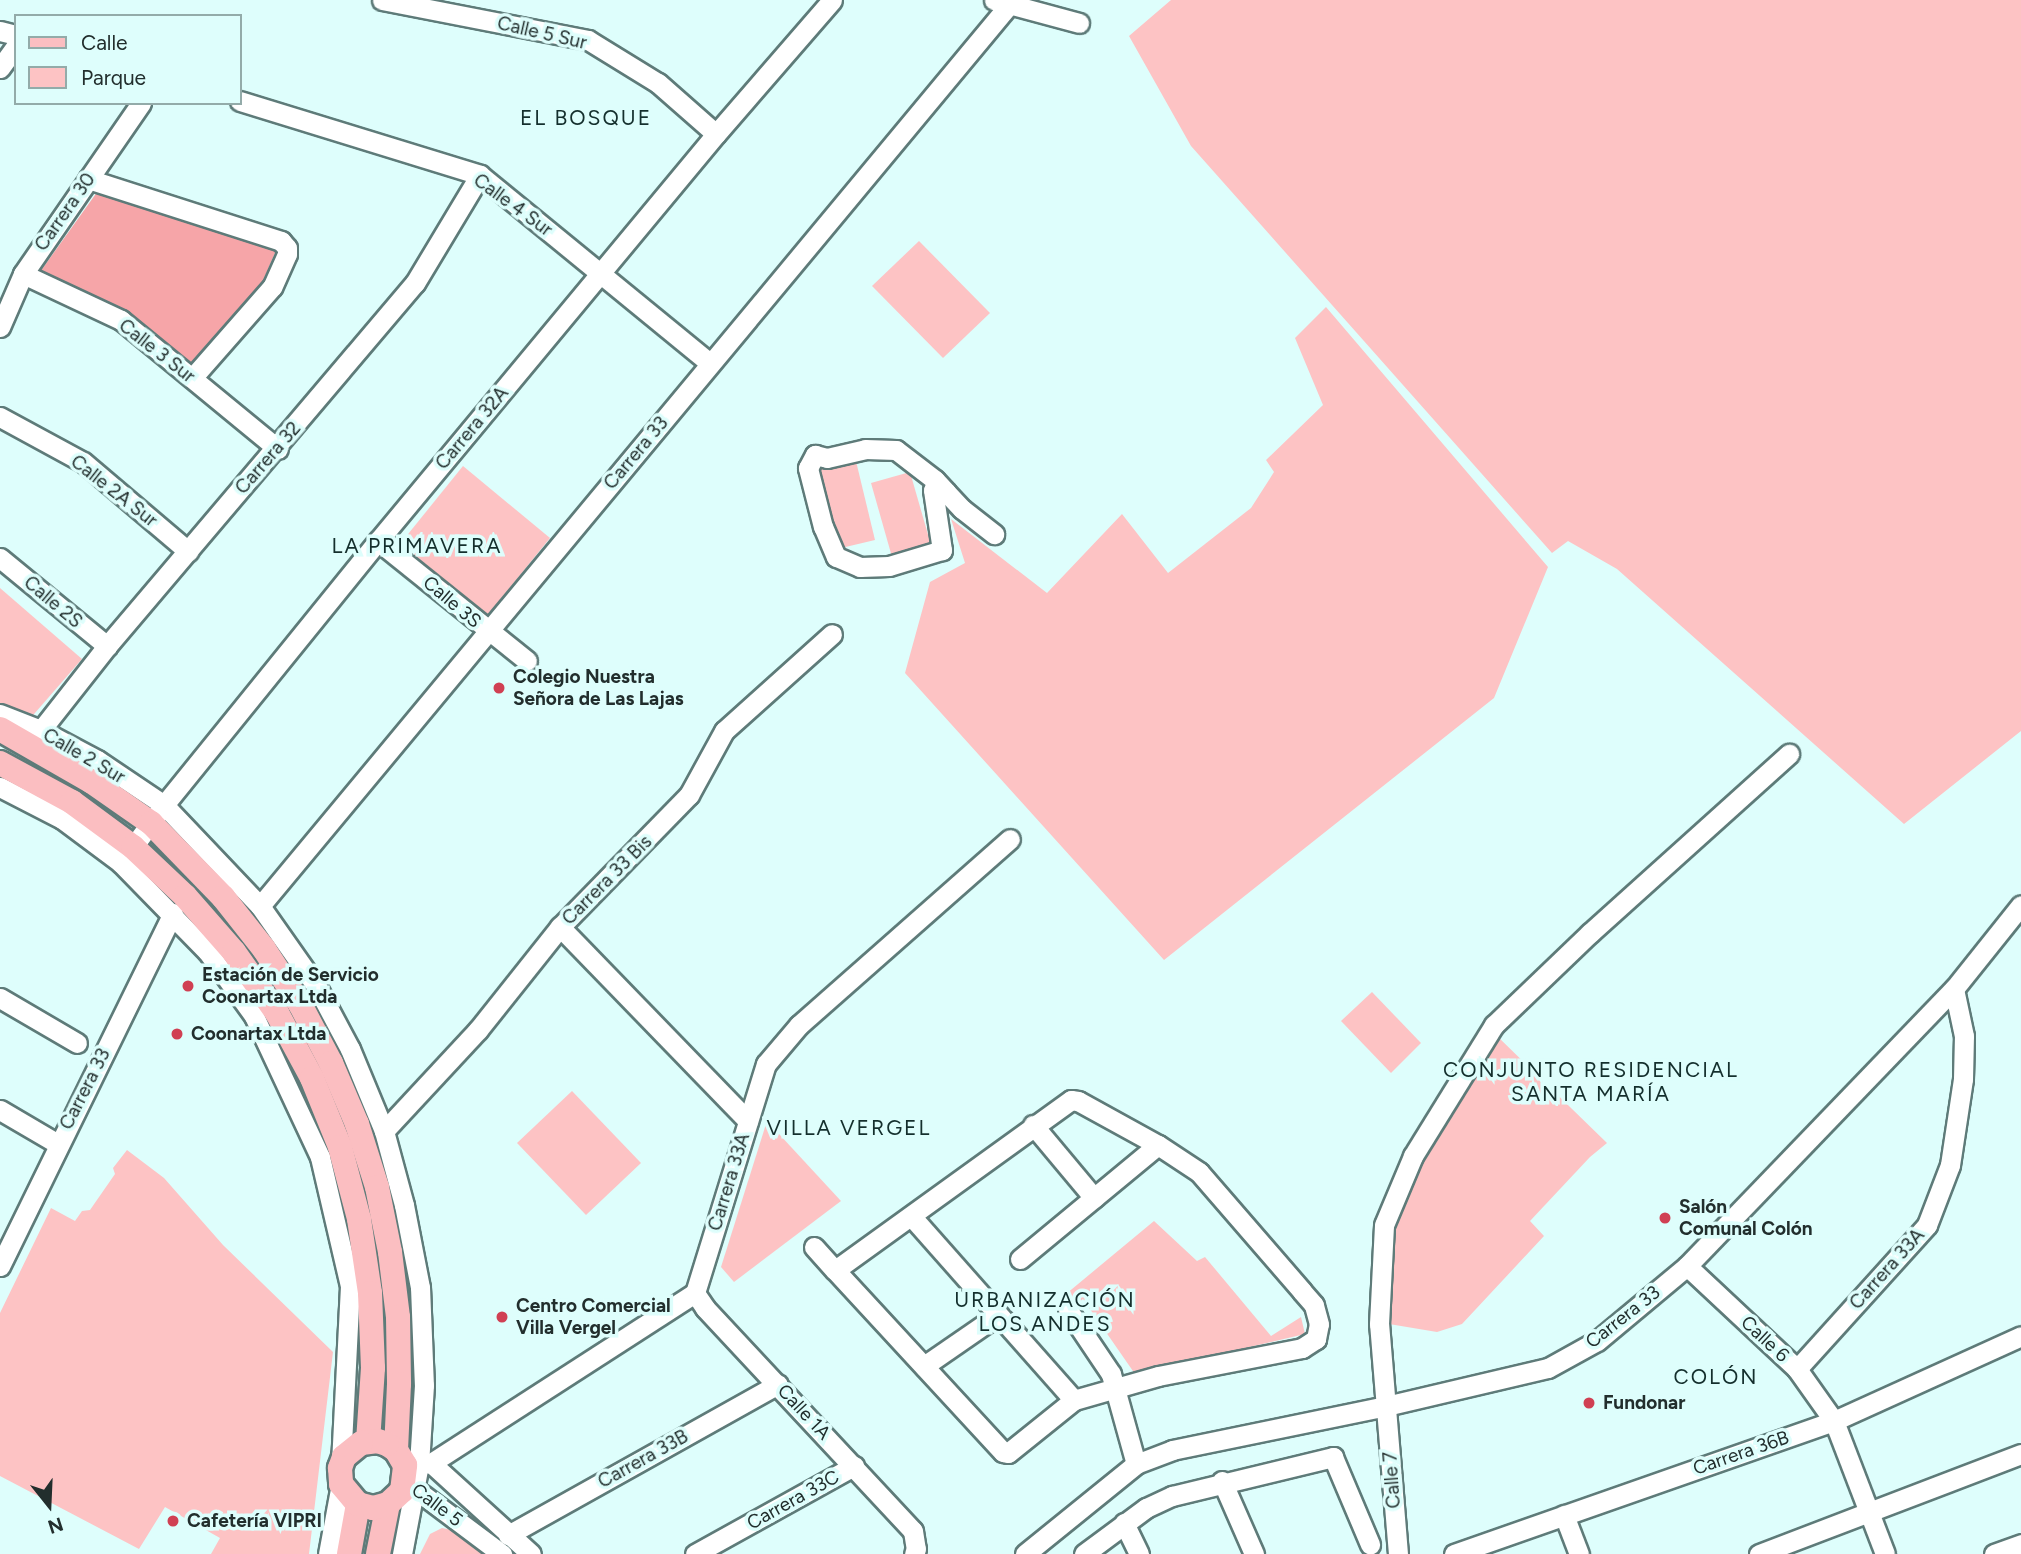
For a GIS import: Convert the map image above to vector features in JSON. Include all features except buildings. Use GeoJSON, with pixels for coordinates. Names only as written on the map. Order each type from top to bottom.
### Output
{"type":"FeatureCollection","features":[{"type":"Feature","properties":{"kind":"main road"},"geometry":{"type":"LineString","coordinates":[[0,729],[92,782],[158,814],[192,863],[264,949],[300,1004],[331,1063],[357,1124],[377,1187],[397,1304],[400,1384],[412,1469],[402,1491],[388,1504],[373,1508],[358,1504],[344,1492],[341,1474],[354,1447],[368,1441],[377,1441],[412,1469]]}},
{"type":"Feature","properties":{"kind":"main road"},"geometry":{"type":"LineString","coordinates":[[0,763],[72,802],[127,855],[185,896],[234,952],[277,1013],[312,1079],[335,1136],[359,1219],[370,1293],[373,1367],[368,1441]]}},
{"type":"Feature","properties":{"kind":"main road"},"geometry":{"type":"LineString","coordinates":[[349,1554],[358,1504]]}},
{"type":"Feature","properties":{"kind":"main road"},"geometry":{"type":"LineString","coordinates":[[378,1554],[388,1504]]}},
{"type":"Feature","properties":{"kind":"street","name":"Calle 5 Sur"},"geometry":{"type":"LineString","coordinates":[[382,0],[588,40],[658,83],[716,134]]}},
{"type":"Feature","properties":{"kind":"street","name":"Carrera 32A"},"geometry":{"type":"LineString","coordinates":[[127,855],[378,541],[600,272],[832,0]]}},
{"type":"Feature","properties":{"kind":"street"},"geometry":{"type":"LineString","coordinates":[[1005,1],[1079,23]]}},
{"type":"Feature","properties":{"kind":"street","name":"Carrera 33"},"geometry":{"type":"LineString","coordinates":[[260,906],[710,363],[1005,1]]}},
{"type":"Feature","properties":{"kind":"street"},"geometry":{"type":"LineString","coordinates":[[0,68],[14,49]]}},
{"type":"Feature","properties":{"kind":"street","name":"Calle 4 Sur"},"geometry":{"type":"LineString","coordinates":[[242,102],[480,175],[710,363]]}},
{"type":"Feature","properties":{"kind":"street","name":"Carrera 30"},"geometry":{"type":"LineString","coordinates":[[0,327],[23,274],[140,105]]}},
{"type":"Feature","properties":{"kind":"street","name":"Carrera 32"},"geometry":{"type":"LineString","coordinates":[[41,730],[107,646],[278,449],[415,283],[480,175]]}},
{"type":"Feature","properties":{"kind":"street"},"geometry":{"type":"LineString","coordinates":[[88,180],[281,242],[287,248],[288,254],[272,287],[192,378]]}},
{"type":"Feature","properties":{"kind":"street","name":"Calle 3 Sur"},"geometry":{"type":"LineString","coordinates":[[23,274],[121,320],[278,449]]}},
{"type":"Feature","properties":{"kind":"street","name":"Calle 2A Sur"},"geometry":{"type":"LineString","coordinates":[[0,416],[83,462],[188,551]]}},
{"type":"Feature","properties":{"kind":"street"},"geometry":{"type":"LineString","coordinates":[[946,492],[933,490],[942,550],[889,566],[860,567],[836,557],[823,527],[807,468],[815,455],[838,457],[882,448],[897,450],[946,492],[994,534]]}},
{"type":"Feature","properties":{"kind":"street","name":"Calle 3S"},"geometry":{"type":"LineString","coordinates":[[378,541],[527,661]]}},
{"type":"Feature","properties":{"kind":"street","name":"Calle 2S"},"geometry":{"type":"LineString","coordinates":[[0,558],[107,646]]}},
{"type":"Feature","properties":{"kind":"street","name":"Carrera 33 Bis"},"geometry":{"type":"LineString","coordinates":[[384,1131],[478,1030],[560,927],[690,795],[724,731],[832,634]]}},
{"type":"Feature","properties":{"kind":"street","name":"Calle 2 Sur"},"geometry":{"type":"LineString","coordinates":[[0,714],[41,730],[97,760],[260,906],[317,987],[350,1049],[384,1131],[404,1205],[420,1287],[424,1385],[402,1554]]}},
{"type":"Feature","properties":{"kind":"street","name":"Calle 7"},"geometry":{"type":"LineString","coordinates":[[1398,1554],[1379,1324],[1384,1225],[1413,1156],[1494,1025],[1590,933],[1789,754]]}},
{"type":"Feature","properties":{"kind":"street"},"geometry":{"type":"LineString","coordinates":[[0,787],[127,855],[207,951],[254,1016],[320,1157],[350,1286],[341,1474],[328,1554]]}},
{"type":"Feature","properties":{"kind":"street","name":"Carrera 33A"},"geometry":{"type":"LineString","coordinates":[[695,1293],[766,1064],[799,1025],[1010,839]]}},
{"type":"Feature","properties":{"kind":"street","name":"Carrera 33"},"geometry":{"type":"LineString","coordinates":[[1025,1554],[1136,1464],[1172,1450],[1386,1406],[1548,1368],[1597,1341],[1687,1266],[1954,989],[2021,905]]}},
{"type":"Feature","properties":{"kind":"street","name":"Carrera 33"},"geometry":{"type":"LineString","coordinates":[[0,1266],[173,913]]}},
{"type":"Feature","properties":{"kind":"street"},"geometry":{"type":"LineString","coordinates":[[560,927],[748,1121]]}},
{"type":"Feature","properties":{"kind":"street","name":"Carrera 33A"},"geometry":{"type":"LineString","coordinates":[[1797,1369],[1927,1225],[1950,1165],[1963,1079],[1964,1036],[1954,989]]}},
{"type":"Feature","properties":{"kind":"street"},"geometry":{"type":"LineString","coordinates":[[0,998],[77,1043]]}},
{"type":"Feature","properties":{"kind":"street"},"geometry":{"type":"LineString","coordinates":[[814,1247],[835,1270],[924,1366],[1008,1454],[1074,1400],[1116,1387],[1303,1348],[1316,1339],[1319,1324],[1308,1298],[1199,1172],[1158,1145],[1078,1101],[1062,1104],[912,1217],[835,1270]]}},
{"type":"Feature","properties":{"kind":"street"},"geometry":{"type":"LineString","coordinates":[[0,1110],[58,1144]]}},
{"type":"Feature","properties":{"kind":"street"},"geometry":{"type":"LineString","coordinates":[[1034,1125],[1094,1198]]}},
{"type":"Feature","properties":{"kind":"street"},"geometry":{"type":"LineString","coordinates":[[1020,1259],[1158,1145]]}},
{"type":"Feature","properties":{"kind":"street"},"geometry":{"type":"LineString","coordinates":[[912,1217],[1074,1400]]}},
{"type":"Feature","properties":{"kind":"street","name":"Calle 6"},"geometry":{"type":"LineString","coordinates":[[1687,1266],[1797,1369],[1834,1421],[1885,1554]]}},
{"type":"Feature","properties":{"kind":"street"},"geometry":{"type":"LineString","coordinates":[[531,1554],[412,1469],[695,1293]]}},
{"type":"Feature","properties":{"kind":"street","name":"Calle 1A"},"geometry":{"type":"LineString","coordinates":[[695,1293],[705,1308],[913,1531],[916,1549],[914,1554]]}},
{"type":"Feature","properties":{"kind":"street"},"geometry":{"type":"LineString","coordinates":[[1068,1310],[1104,1361],[1116,1387],[1136,1464]]}},
{"type":"Feature","properties":{"kind":"street"},"geometry":{"type":"LineString","coordinates":[[924,1366],[998,1315]]}},
{"type":"Feature","properties":{"kind":"street","name":"Carrera 36B"},"geometry":{"type":"LineString","coordinates":[[1454,1554],[1834,1421],[2021,1336]]}},
{"type":"Feature","properties":{"kind":"street","name":"Carrera 33B"},"geometry":{"type":"LineString","coordinates":[[508,1535],[778,1384]]}},
{"type":"Feature","properties":{"kind":"street"},"geometry":{"type":"LineString","coordinates":[[1759,1554],[2021,1454]]}},
{"type":"Feature","properties":{"kind":"street"},"geometry":{"type":"LineString","coordinates":[[1084,1554],[1124,1523],[1172,1496],[1222,1481],[1333,1457],[1370,1544]]}},
{"type":"Feature","properties":{"kind":"street","name":"Carrera 33C"},"geometry":{"type":"LineString","coordinates":[[695,1554],[853,1466]]}},
{"type":"Feature","properties":{"kind":"street","name":"Calle 5"},"geometry":{"type":"LineString","coordinates":[[412,1469],[502,1554]]}},
{"type":"Feature","properties":{"kind":"street"},"geometry":{"type":"LineString","coordinates":[[1222,1481],[1254,1554]]}},
{"type":"Feature","properties":{"kind":"street"},"geometry":{"type":"LineString","coordinates":[[1564,1515],[1579,1554]]}},
{"type":"Feature","properties":{"kind":"street"},"geometry":{"type":"LineString","coordinates":[[1124,1523],[1139,1554]]}},
{"type":"Feature","properties":{"kind":"street"},"geometry":{"type":"LineString","coordinates":[[1994,1554],[2021,1544]]}},
{"type":"Feature","properties":{"kind":"green space"},"geometry":{"type":"Polygon","coordinates":[[[1171,0],[2021,0],[2021,731],[1904,824],[1617,569],[1568,541],[1552,553],[1191,146],[1129,36],[1171,0]]]}},
{"type":"Feature","properties":{"kind":"green space"},"geometry":{"type":"Polygon","coordinates":[[[919,241],[990,313],[943,358],[872,286],[919,241]]]}},
{"type":"Feature","properties":{"kind":"green space"},"geometry":{"type":"Polygon","coordinates":[[[1326,307],[1548,567],[1494,698],[1164,960],[905,673],[930,582],[965,563],[951,519],[1047,593],[1122,514],[1168,573],[1251,508],[1274,472],[1266,460],[1323,405],[1295,338],[1326,307]]]}},
{"type":"Feature","properties":{"kind":"green space"},"geometry":{"type":"Polygon","coordinates":[[[855,457],[875,540],[837,549],[817,467],[855,457]]]}},
{"type":"Feature","properties":{"kind":"green space"},"geometry":{"type":"Polygon","coordinates":[[[463,466],[550,538],[483,621],[396,549],[463,466]]]}},
{"type":"Feature","properties":{"kind":"green space"},"geometry":{"type":"Polygon","coordinates":[[[910,472],[931,545],[892,557],[871,483],[910,472]]]}},
{"type":"Feature","properties":{"kind":"green space"},"geometry":{"type":"Polygon","coordinates":[[[0,588],[82,659],[28,721],[0,710],[0,588]]]}},
{"type":"Feature","properties":{"kind":"green space"},"geometry":{"type":"Polygon","coordinates":[[[1372,992],[1421,1043],[1391,1073],[1341,1021],[1372,992]]]}},
{"type":"Feature","properties":{"kind":"green space"},"geometry":{"type":"Polygon","coordinates":[[[1496,1035],[1607,1143],[1590,1157],[1530,1221],[1544,1236],[1462,1324],[1437,1332],[1389,1324],[1386,1294],[1389,1230],[1418,1163],[1496,1035]]]}},
{"type":"Feature","properties":{"kind":"green space"},"geometry":{"type":"Polygon","coordinates":[[[572,1091],[641,1163],[586,1215],[517,1143],[572,1091]]]}},
{"type":"Feature","properties":{"kind":"green space"},"geometry":{"type":"Polygon","coordinates":[[[767,1121],[841,1201],[734,1282],[721,1267],[767,1121]]]}},
{"type":"Feature","properties":{"kind":"green space"},"geometry":{"type":"Polygon","coordinates":[[[127,1150],[164,1178],[223,1245],[333,1352],[309,1554],[211,1554],[220,1538],[165,1507],[139,1549],[0,1476],[0,1313],[51,1208],[75,1221],[82,1211],[90,1210],[115,1174],[113,1168],[127,1150]]]}},
{"type":"Feature","properties":{"kind":"green space"},"geometry":{"type":"Polygon","coordinates":[[[1154,1221],[1197,1261],[1205,1257],[1271,1336],[1301,1317],[1305,1334],[1135,1374],[1083,1299],[1070,1309],[1060,1299],[1154,1221]]]}},
{"type":"Feature","properties":{"kind":"green space"},"geometry":{"type":"Polygon","coordinates":[[[442,1528],[457,1531],[484,1554],[420,1554],[430,1534],[442,1528]]]}},
{"type":"Feature","properties":{"kind":"shaded area"},"geometry":{"type":"Polygon","coordinates":[[[100,188],[278,246],[262,283],[190,366],[40,272],[100,188]]]}},
{"type":"Feature","properties":{"kind":"place","name":"Colegio Nuestra Señora de Las Lajas"},"geometry":{"type":"Point","coordinates":[499,688]}},
{"type":"Feature","properties":{"kind":"place","name":"Estación de Servicio Coonartax Ltda"},"geometry":{"type":"Point","coordinates":[188,986]}},
{"type":"Feature","properties":{"kind":"place","name":"Coonartax Ltda"},"geometry":{"type":"Point","coordinates":[177,1034]}},
{"type":"Feature","properties":{"kind":"place","name":"Salón Comunal Colón"},"geometry":{"type":"Point","coordinates":[1665,1218]}},
{"type":"Feature","properties":{"kind":"place","name":"Centro Comercial Villa Vergel"},"geometry":{"type":"Point","coordinates":[502,1317]}},
{"type":"Feature","properties":{"kind":"place","name":"Fundonar"},"geometry":{"type":"Point","coordinates":[1589,1403]}},
{"type":"Feature","properties":{"kind":"place","name":"Cafetería VIPRI"},"geometry":{"type":"Point","coordinates":[173,1521]}},
{"type":"Feature","properties":{"kind":"district","name":"EL BOSQUE"},"geometry":{"type":"Point","coordinates":[586,118]}},
{"type":"Feature","properties":{"kind":"district","name":"LA PRIMAVERA"},"geometry":{"type":"Point","coordinates":[417,546]}},
{"type":"Feature","properties":{"kind":"district","name":"CONJUNTO RESIDENCIAL SANTA MARÍA"},"geometry":{"type":"Point","coordinates":[1591,1082]}},
{"type":"Feature","properties":{"kind":"district","name":"VILLA VERGEL"},"geometry":{"type":"Point","coordinates":[849,1128]}},
{"type":"Feature","properties":{"kind":"district","name":"URBANIZACIÓN LOS ANDES"},"geometry":{"type":"Point","coordinates":[1045,1312]}},
{"type":"Feature","properties":{"kind":"district","name":"COLÓN"},"geometry":{"type":"Point","coordinates":[1716,1377]}}]}
